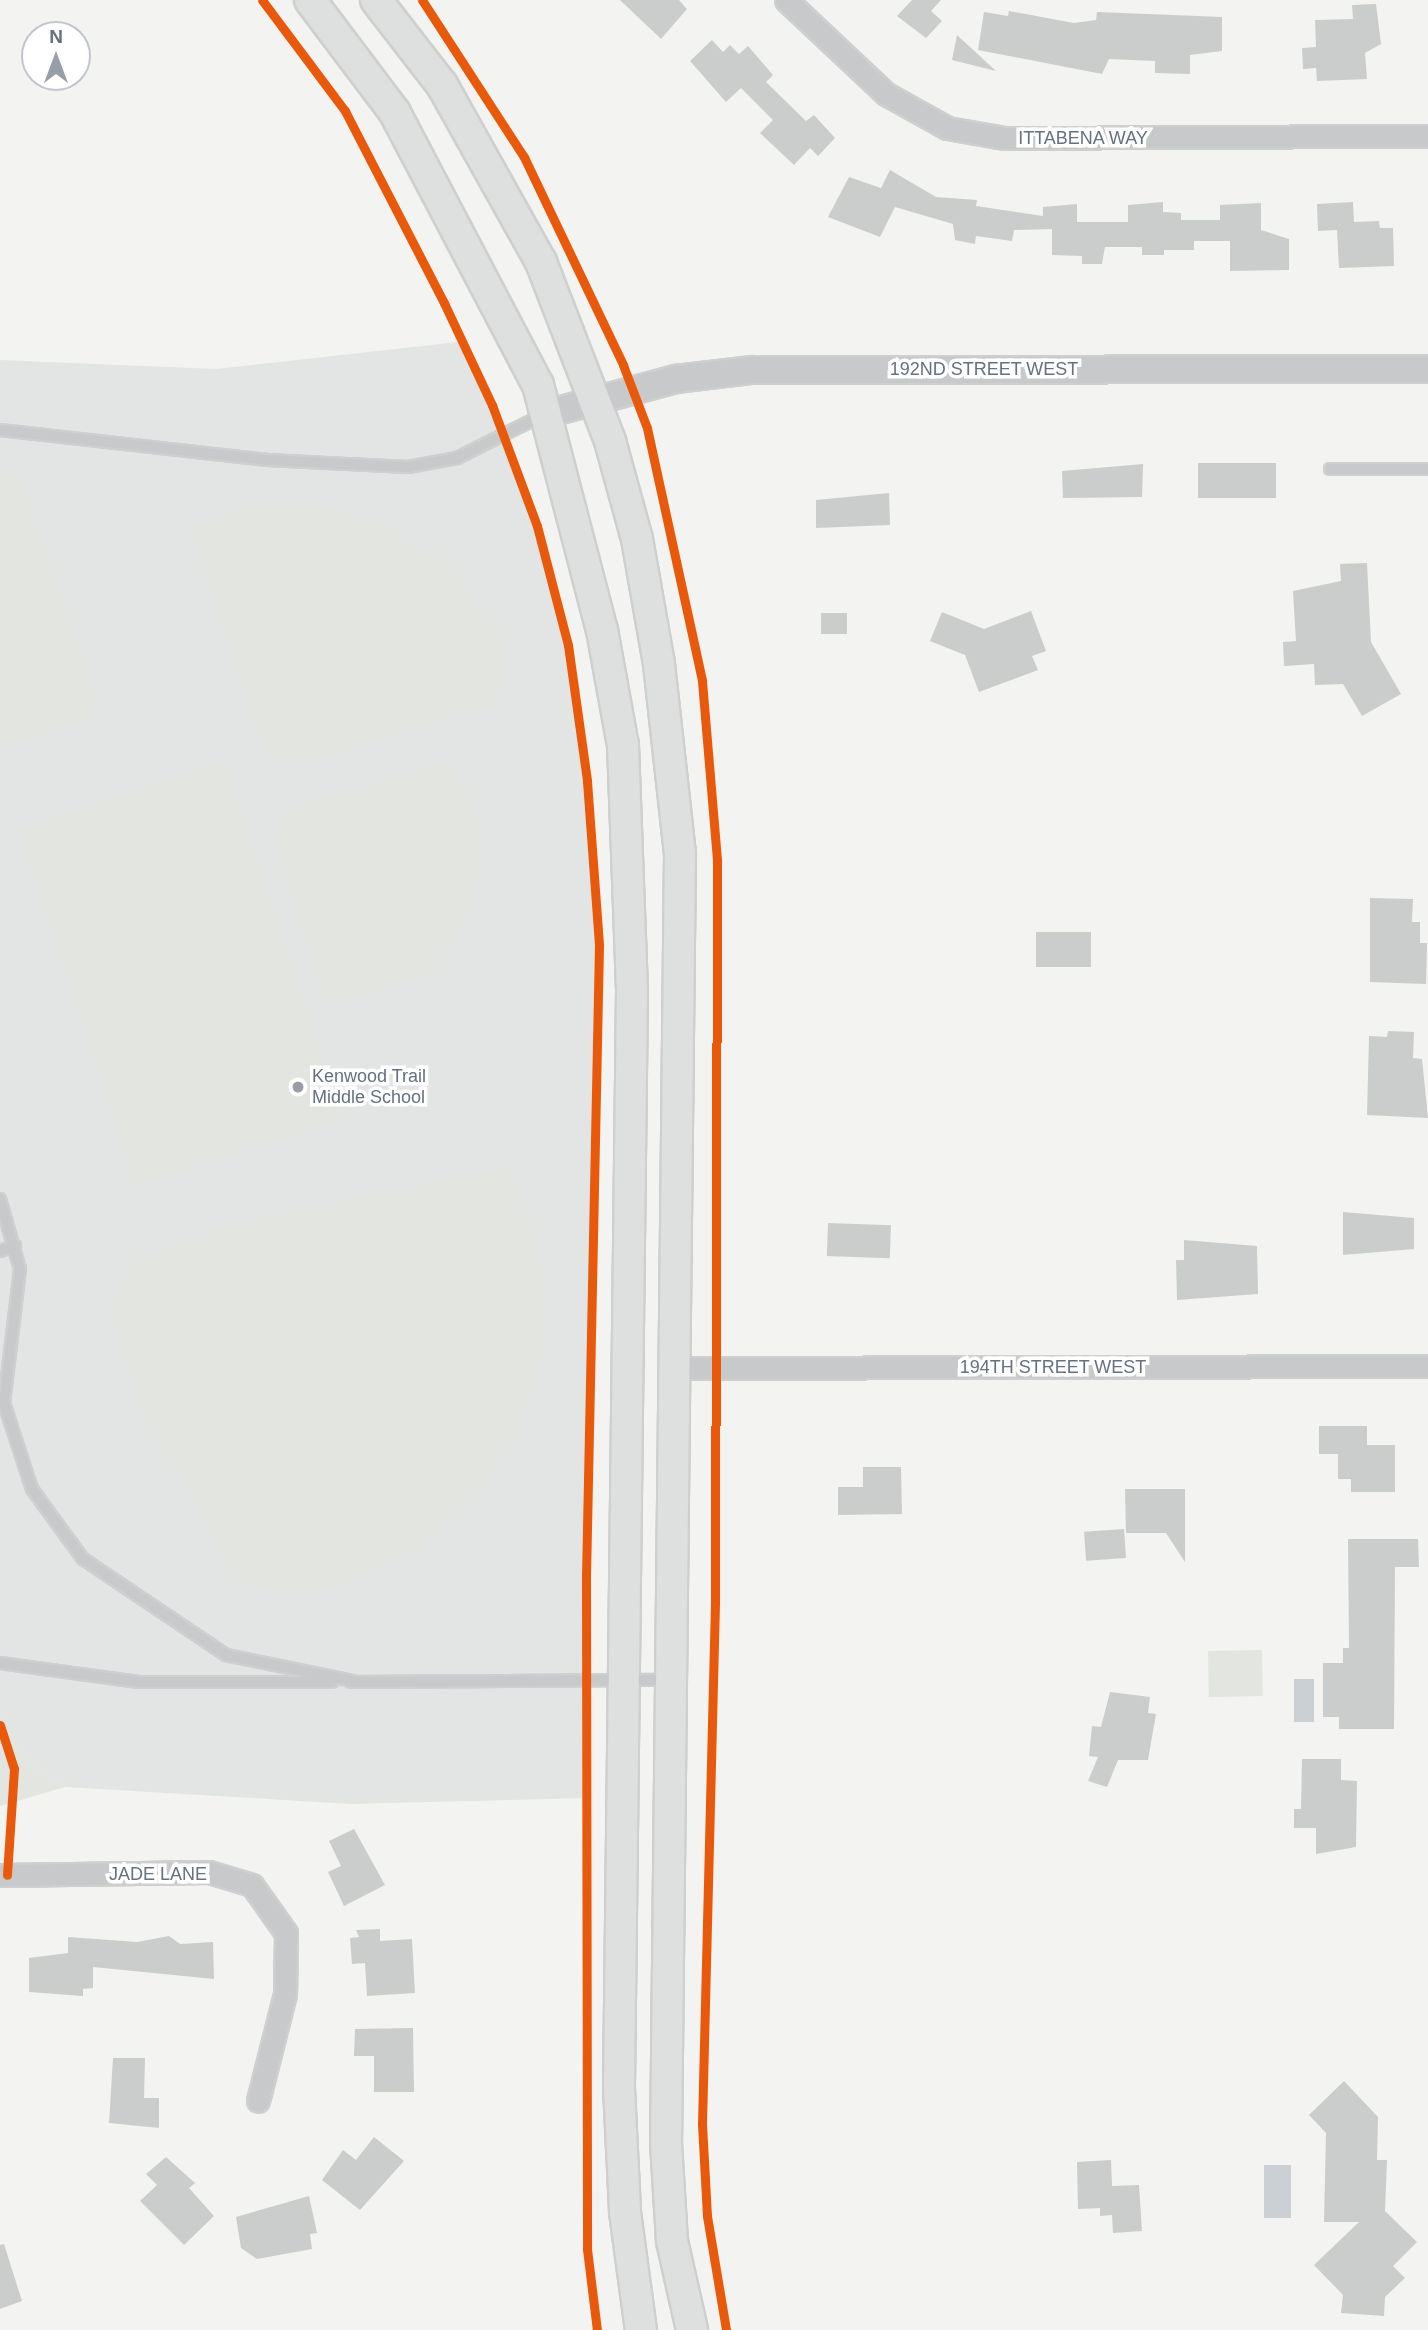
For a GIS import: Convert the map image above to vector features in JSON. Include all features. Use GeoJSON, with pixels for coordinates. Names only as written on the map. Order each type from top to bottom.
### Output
{"type":"FeatureCollection","features":[{"type":"Feature","properties":{"kind":"main road"},"geometry":{"type":"LineString","coordinates":[[310,0],[395,113],[482,273],[546,414],[602,630],[623,745],[629,834],[619,2088],[625,2212],[641,2330]]}},
{"type":"Feature","properties":{"kind":"main road"},"geometry":{"type":"LineString","coordinates":[[376,0],[442,85],[541,262],[595,398],[637,539],[659,664],[680,853],[677,1368],[666,2143],[672,2241],[692,2330]]}},
{"type":"Feature","properties":{"kind":"street","name":"ITTABENA WAY"},"geometry":{"type":"LineString","coordinates":[[786,0],[886,94],[947,128],[1005,138],[1428,136]]}},
{"type":"Feature","properties":{"kind":"street","name":"192ND STREET WEST"},"geometry":{"type":"LineString","coordinates":[[546,414],[595,398],[696,376],[770,369],[1428,369]]}},
{"type":"Feature","properties":{"kind":"street","name":"194TH STREET WEST"},"geometry":{"type":"LineString","coordinates":[[677,1368],[1428,1366]]}},
{"type":"Feature","properties":{"kind":"street","name":"JADE LANE"},"geometry":{"type":"LineString","coordinates":[[0,1875],[209,1872],[252,1885],[286,1933],[285,1994],[258,2101]]}},
{"type":"Feature","properties":{"kind":"lane"},"geometry":{"type":"LineString","coordinates":[[0,429],[267,460],[408,467],[457,458],[546,414]]}},
{"type":"Feature","properties":{"kind":"lane"},"geometry":{"type":"LineString","coordinates":[[1330,469],[1428,469]]}},
{"type":"Feature","properties":{"kind":"lane"},"geometry":{"type":"LineString","coordinates":[[0,1199],[20,1269],[6,1329],[2,1403],[32,1489],[83,1559],[226,1656],[357,1682]]}},
{"type":"Feature","properties":{"kind":"lane"},"geometry":{"type":"LineString","coordinates":[[0,1251],[15,1245]]}},
{"type":"Feature","properties":{"kind":"lane"},"geometry":{"type":"LineString","coordinates":[[0,1663],[139,1682],[672,1680]]}},
{"type":"Feature","properties":{"kind":"shaded area","name":"Kenwood Trail Middle School"},"geometry":{"type":"Polygon","coordinates":[[[467,341],[527,492],[563,614],[599,899],[585,1798],[351,1804],[65,1787],[28,1763],[0,1717],[0,360],[216,369],[467,341]]]}},
{"type":"Feature","properties":{"kind":"shaded area"},"geometry":{"type":"Polygon","coordinates":[[[6,469],[17,473],[100,706],[94,716],[0,749],[0,471],[6,469]]]}},
{"type":"Feature","properties":{"kind":"shaded area"},"geometry":{"type":"Polygon","coordinates":[[[299,503],[378,520],[447,563],[502,639],[503,682],[492,705],[295,765],[262,750],[191,526],[247,506],[299,503]]]}},
{"type":"Feature","properties":{"kind":"shaded area"},"geometry":{"type":"Polygon","coordinates":[[[226,761],[342,1119],[135,1186],[19,828],[226,761]]]}},
{"type":"Feature","properties":{"kind":"shaded area"},"geometry":{"type":"Polygon","coordinates":[[[449,762],[476,809],[481,869],[464,927],[428,974],[325,1005],[274,832],[291,806],[449,762]]]}},
{"type":"Feature","properties":{"kind":"shaded area"},"geometry":{"type":"Polygon","coordinates":[[[506,1168],[530,1221],[544,1286],[542,1356],[520,1428],[477,1494],[419,1549],[357,1583],[294,1592],[240,1581],[140,1404],[112,1312],[136,1258],[229,1225],[506,1168]]]}},
{"type":"Feature","properties":{"kind":"shaded area"},"geometry":{"type":"Polygon","coordinates":[[[1262,1650],[1263,1696],[1209,1697],[1208,1651],[1262,1650]]]}},
{"type":"Feature","properties":{"kind":"shaded area"},"geometry":{"type":"Polygon","coordinates":[[[1294,1679],[1314,1679],[1314,1722],[1294,1722],[1294,1679]]]}},
{"type":"Feature","properties":{"kind":"shaded area"},"geometry":{"type":"Polygon","coordinates":[[[0,1717],[28,1763],[65,1787],[0,1806],[0,1717]]]}},
{"type":"Feature","properties":{"kind":"shaded area"},"geometry":{"type":"Polygon","coordinates":[[[1264,2165],[1291,2165],[1291,2218],[1264,2218],[1264,2165]]]}},
{"type":"Feature","properties":{"kind":"building"},"geometry":{"type":"Polygon","coordinates":[[[620,0],[679,0],[687,9],[661,39],[620,0]]]}},
{"type":"Feature","properties":{"kind":"building"},"geometry":{"type":"Polygon","coordinates":[[[912,0],[941,0],[931,11],[942,21],[926,38],[897,16],[912,0]]]}},
{"type":"Feature","properties":{"kind":"building"},"geometry":{"type":"Polygon","coordinates":[[[1376,4],[1381,44],[1365,53],[1367,79],[1317,81],[1316,68],[1303,69],[1302,48],[1316,47],[1315,20],[1353,19],[1352,5],[1376,4]]]}},
{"type":"Feature","properties":{"kind":"building"},"geometry":{"type":"Polygon","coordinates":[[[1009,11],[1074,23],[1096,20],[1097,12],[1222,17],[1222,51],[1190,55],[1190,74],[1155,73],[1155,61],[1109,59],[1102,74],[978,50],[984,12],[1008,16],[1009,11]]]}},
{"type":"Feature","properties":{"kind":"building"},"geometry":{"type":"Polygon","coordinates":[[[957,35],[996,71],[952,60],[957,35]]]}},
{"type":"Feature","properties":{"kind":"building"},"geometry":{"type":"Polygon","coordinates":[[[712,40],[723,52],[730,45],[739,54],[748,46],[773,75],[766,82],[806,121],[814,115],[835,138],[818,156],[810,148],[794,165],[760,133],[773,120],[741,88],[726,102],[690,61],[712,40]]]}},
{"type":"Feature","properties":{"kind":"building"},"geometry":{"type":"Polygon","coordinates":[[[890,170],[936,197],[977,200],[976,206],[1043,216],[1043,207],[1077,204],[1077,222],[1128,222],[1128,205],[1163,202],[1163,212],[1181,213],[1181,220],[1220,220],[1220,205],[1261,203],[1261,230],[1289,239],[1289,270],[1230,271],[1230,241],[1194,241],[1194,250],[1164,250],[1164,255],[1142,255],[1142,247],[1105,247],[1102,264],[1082,264],[1082,256],[1052,255],[1052,229],[1014,230],[1012,241],[976,236],[975,244],[955,240],[953,224],[895,207],[880,237],[828,217],[849,177],[881,188],[890,170]]]}},
{"type":"Feature","properties":{"kind":"building"},"geometry":{"type":"Polygon","coordinates":[[[1353,202],[1354,222],[1379,221],[1380,228],[1393,228],[1394,266],[1339,268],[1337,230],[1318,231],[1317,204],[1353,202]]]}},
{"type":"Feature","properties":{"kind":"building"},"geometry":{"type":"Polygon","coordinates":[[[1198,463],[1276,463],[1276,498],[1198,498],[1198,463]]]}},
{"type":"Feature","properties":{"kind":"building"},"geometry":{"type":"Polygon","coordinates":[[[1143,464],[1142,497],[1063,498],[1062,471],[1143,464]]]}},
{"type":"Feature","properties":{"kind":"building"},"geometry":{"type":"Polygon","coordinates":[[[889,493],[890,525],[816,528],[816,500],[889,493]]]}},
{"type":"Feature","properties":{"kind":"building"},"geometry":{"type":"Polygon","coordinates":[[[1367,563],[1371,642],[1401,694],[1362,716],[1343,684],[1315,685],[1314,664],[1284,666],[1283,642],[1296,641],[1293,591],[1341,581],[1340,564],[1367,563]]]}},
{"type":"Feature","properties":{"kind":"building"},"geometry":{"type":"Polygon","coordinates":[[[1031,611],[1046,651],[1032,656],[1038,670],[979,692],[965,655],[930,641],[942,612],[984,629],[1031,611]]]}},
{"type":"Feature","properties":{"kind":"building"},"geometry":{"type":"Polygon","coordinates":[[[821,613],[847,613],[847,634],[821,634],[821,613]]]}},
{"type":"Feature","properties":{"kind":"building"},"geometry":{"type":"Polygon","coordinates":[[[1370,898],[1413,899],[1412,922],[1420,922],[1420,943],[1427,943],[1426,984],[1370,982],[1370,898]]]}},
{"type":"Feature","properties":{"kind":"building"},"geometry":{"type":"Polygon","coordinates":[[[1036,932],[1091,932],[1091,967],[1036,967],[1036,932]]]}},
{"type":"Feature","properties":{"kind":"building"},"geometry":{"type":"Polygon","coordinates":[[[1388,1031],[1414,1032],[1413,1058],[1422,1059],[1428,1118],[1367,1115],[1369,1036],[1387,1037],[1388,1031]]]}},
{"type":"Feature","properties":{"kind":"building"},"geometry":{"type":"Polygon","coordinates":[[[1343,1212],[1414,1218],[1414,1249],[1343,1255],[1343,1212]]]}},
{"type":"Feature","properties":{"kind":"building"},"geometry":{"type":"Polygon","coordinates":[[[828,1223],[891,1225],[890,1258],[827,1256],[828,1223]]]}},
{"type":"Feature","properties":{"kind":"building"},"geometry":{"type":"Polygon","coordinates":[[[1184,1240],[1257,1246],[1258,1294],[1177,1300],[1176,1260],[1184,1260],[1184,1240]]]}},
{"type":"Feature","properties":{"kind":"building"},"geometry":{"type":"Polygon","coordinates":[[[1319,1426],[1367,1426],[1367,1445],[1395,1445],[1395,1492],[1351,1492],[1351,1479],[1338,1479],[1338,1454],[1319,1454],[1319,1426]]]}},
{"type":"Feature","properties":{"kind":"building"},"geometry":{"type":"Polygon","coordinates":[[[863,1467],[901,1467],[902,1514],[838,1515],[838,1487],[863,1487],[863,1467]]]}},
{"type":"Feature","properties":{"kind":"building"},"geometry":{"type":"Polygon","coordinates":[[[1125,1489],[1185,1489],[1185,1562],[1166,1533],[1126,1533],[1125,1489]]]}},
{"type":"Feature","properties":{"kind":"building"},"geometry":{"type":"Polygon","coordinates":[[[1124,1529],[1126,1558],[1086,1561],[1084,1532],[1124,1529]]]}},
{"type":"Feature","properties":{"kind":"building"},"geometry":{"type":"Polygon","coordinates":[[[1348,1539],[1418,1539],[1419,1567],[1395,1567],[1394,1729],[1339,1729],[1339,1717],[1323,1717],[1323,1663],[1343,1663],[1343,1648],[1349,1648],[1348,1539]]]}},
{"type":"Feature","properties":{"kind":"building"},"geometry":{"type":"Polygon","coordinates":[[[1110,1692],[1150,1697],[1148,1713],[1156,1714],[1148,1760],[1118,1760],[1107,1787],[1088,1781],[1098,1757],[1089,1756],[1092,1726],[1101,1727],[1110,1692]]]}},
{"type":"Feature","properties":{"kind":"building"},"geometry":{"type":"Polygon","coordinates":[[[1302,1759],[1341,1759],[1341,1780],[1357,1781],[1356,1847],[1316,1854],[1316,1828],[1294,1828],[1294,1809],[1301,1809],[1302,1759]]]}},
{"type":"Feature","properties":{"kind":"building"},"geometry":{"type":"Polygon","coordinates":[[[354,1829],[385,1885],[344,1906],[328,1872],[341,1866],[329,1841],[354,1829]]]}},
{"type":"Feature","properties":{"kind":"building"},"geometry":{"type":"Polygon","coordinates":[[[380,1929],[380,1941],[412,1939],[415,1993],[367,1996],[365,1963],[352,1964],[350,1938],[359,1937],[356,1930],[380,1929]]]}},
{"type":"Feature","properties":{"kind":"building"},"geometry":{"type":"Polygon","coordinates":[[[169,1936],[180,1944],[213,1942],[214,1979],[93,1967],[93,1988],[83,1989],[83,1996],[29,1992],[29,1958],[68,1953],[68,1937],[137,1942],[169,1936]]]}},
{"type":"Feature","properties":{"kind":"building"},"geometry":{"type":"Polygon","coordinates":[[[413,2028],[414,2092],[374,2092],[374,2056],[354,2056],[355,2029],[413,2028]]]}},
{"type":"Feature","properties":{"kind":"building"},"geometry":{"type":"Polygon","coordinates":[[[113,2058],[145,2058],[144,2098],[159,2098],[159,2128],[109,2123],[113,2058]]]}},
{"type":"Feature","properties":{"kind":"building"},"geometry":{"type":"Polygon","coordinates":[[[1344,2081],[1378,2117],[1377,2160],[1387,2160],[1385,2211],[1417,2242],[1393,2266],[1405,2278],[1385,2297],[1384,2316],[1341,2313],[1343,2295],[1314,2265],[1359,2222],[1324,2222],[1326,2133],[1309,2115],[1344,2081]]]}},
{"type":"Feature","properties":{"kind":"building"},"geometry":{"type":"Polygon","coordinates":[[[374,2137],[404,2161],[360,2210],[322,2180],[343,2150],[356,2160],[374,2137]]]}},
{"type":"Feature","properties":{"kind":"building"},"geometry":{"type":"Polygon","coordinates":[[[166,2157],[195,2183],[189,2188],[214,2216],[184,2245],[140,2201],[157,2185],[146,2174],[166,2157]]]}},
{"type":"Feature","properties":{"kind":"building"},"geometry":{"type":"Polygon","coordinates":[[[1111,2160],[1112,2186],[1139,2185],[1142,2231],[1113,2233],[1112,2215],[1100,2216],[1100,2208],[1078,2209],[1077,2162],[1111,2160]]]}},
{"type":"Feature","properties":{"kind":"building"},"geometry":{"type":"Polygon","coordinates":[[[309,2196],[317,2233],[310,2234],[312,2249],[257,2259],[241,2248],[236,2217],[309,2196]]]}},
{"type":"Feature","properties":{"kind":"building"},"geometry":{"type":"Polygon","coordinates":[[[4,2244],[22,2301],[0,2309],[0,2245],[4,2244]]]}},
{"type":"Feature","properties":{"kind":"cycle path"},"geometry":{"type":"LineString","coordinates":[[262,0],[345,111],[444,303],[492,405],[537,526],[568,645],[587,781],[599,946],[586,1575],[587,2249],[597,2330]]}},
{"type":"Feature","properties":{"kind":"cycle path"},"geometry":{"type":"LineString","coordinates":[[422,0],[524,157],[623,365],[647,428],[702,681],[717,860],[715,1603],[702,2124],[707,2216],[726,2330]]}},
{"type":"Feature","properties":{"kind":"cycle path"},"geometry":{"type":"LineString","coordinates":[[0,1725],[14,1769],[7,1875]]}},
{"type":"Feature","properties":{"kind":"place","name":"Kenwood Trail Middle School"},"geometry":{"type":"Point","coordinates":[298,1087]}}]}
